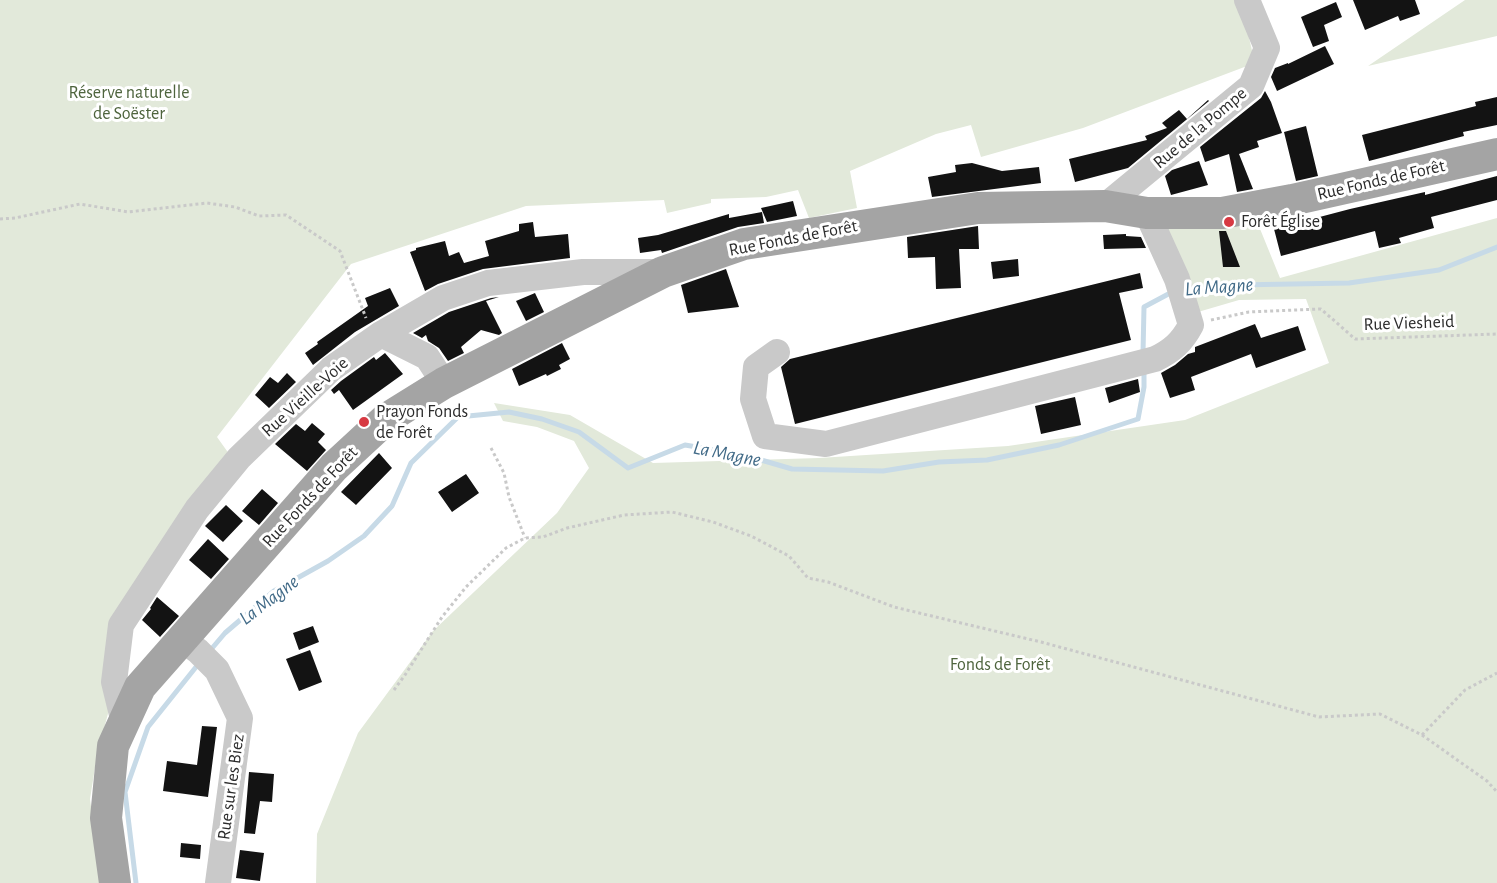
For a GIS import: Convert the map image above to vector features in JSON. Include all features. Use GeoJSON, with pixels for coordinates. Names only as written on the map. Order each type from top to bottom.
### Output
{"type":"FeatureCollection","features":[{"type":"Feature","properties":{"kind":"main road","name":"Rue Fonds de Forêt"},"geometry":{"type":"LineString","coordinates":[[115,883],[106,818],[113,746],[140,687],[190,645],[334,467],[386,419],[444,383],[663,272],[744,244],[978,208],[1105,206],[1147,213],[1222,213],[1292,200],[1497,154]]}},
{"type":"Feature","properties":{"kind":"street","name":"Rue de la Pompe"},"geometry":{"type":"LineString","coordinates":[[1105,206],[1251,86],[1267,48],[1247,0]]}},
{"type":"Feature","properties":{"kind":"street"},"geometry":{"type":"LineString","coordinates":[[777,352],[756,367],[753,399],[765,436],[826,444],[1145,361],[1170,352],[1183,339],[1184,302],[1147,213]]}},
{"type":"Feature","properties":{"kind":"street","name":"Rue Vieille-Voie"},"geometry":{"type":"LineString","coordinates":[[124,723],[114,682],[121,625],[197,509],[239,458],[331,369],[381,334],[443,298],[488,283],[583,272],[663,272]]}},
{"type":"Feature","properties":{"kind":"street"},"geometry":{"type":"LineString","coordinates":[[381,334],[427,357],[444,383]]}},
{"type":"Feature","properties":{"kind":"street","name":"Rue sur les Biez"},"geometry":{"type":"LineString","coordinates":[[190,645],[218,670],[240,718],[218,883]]}},
{"type":"Feature","properties":{"kind":"path"},"geometry":{"type":"LineString","coordinates":[[0,219],[80,204],[128,212],[207,204],[235,207],[259,216],[286,215],[340,251],[363,313],[372,329],[381,334]]}},
{"type":"Feature","properties":{"kind":"path","name":"Rue Viesheid"},"geometry":{"type":"LineString","coordinates":[[1184,302],[1249,312],[1321,309],[1355,339],[1497,334]]}},
{"type":"Feature","properties":{"kind":"path"},"geometry":{"type":"LineString","coordinates":[[491,448],[504,472],[509,497],[525,538]]}},
{"type":"Feature","properties":{"kind":"path"},"geometry":{"type":"LineString","coordinates":[[394,690],[442,617],[466,587],[506,548],[525,538],[543,537],[567,528],[624,515],[672,512],[714,522],[751,536],[789,556],[808,578],[828,582],[894,607],[1041,642],[1319,717],[1380,714],[1422,735],[1487,781],[1497,792]]}},
{"type":"Feature","properties":{"kind":"path"},"geometry":{"type":"LineString","coordinates":[[1422,735],[1465,690],[1497,673]]}},
{"type":"Feature","properties":{"kind":"green space","name":"Réserve naturelle de Soëster"},"geometry":{"type":"Polygon","coordinates":[[[0,0],[1240,0],[1255,63],[1083,128],[981,157],[971,125],[936,134],[850,171],[857,208],[809,218],[798,190],[766,197],[711,199],[711,203],[667,213],[664,200],[526,206],[351,264],[217,437],[232,458],[116,624],[110,706],[97,755],[90,799],[101,883],[0,883],[0,0]]]}},
{"type":"Feature","properties":{"kind":"green space"},"geometry":{"type":"Polygon","coordinates":[[[1465,0],[1497,0],[1497,36],[1368,66],[1465,0]]]}},
{"type":"Feature","properties":{"kind":"green space","name":"Fonds de Forêt"},"geometry":{"type":"Polygon","coordinates":[[[1497,218],[1497,883],[316,883],[317,834],[358,733],[433,631],[557,513],[589,468],[574,441],[537,427],[503,421],[494,403],[570,415],[653,463],[819,458],[1008,446],[1185,420],[1329,363],[1306,299],[1239,300],[1198,312],[1163,226],[1256,219],[1280,278],[1497,218]]]}},
{"type":"Feature","properties":{"kind":"building"},"geometry":{"type":"Polygon","coordinates":[[[1353,0],[1415,0],[1420,14],[1400,21],[1398,16],[1365,30],[1353,0]]]}},
{"type":"Feature","properties":{"kind":"building"},"geometry":{"type":"Polygon","coordinates":[[[1336,2],[1342,17],[1324,25],[1329,41],[1313,47],[1301,17],[1336,2]]]}},
{"type":"Feature","properties":{"kind":"building"},"geometry":{"type":"Polygon","coordinates":[[[1325,46],[1334,64],[1277,91],[1271,77],[1275,68],[1325,46]]]}},
{"type":"Feature","properties":{"kind":"building"},"geometry":{"type":"Polygon","coordinates":[[[1265,91],[1282,133],[1257,141],[1259,147],[1239,154],[1253,189],[1237,192],[1229,154],[1205,162],[1200,147],[1261,98],[1265,91]]]}},
{"type":"Feature","properties":{"kind":"building"},"geometry":{"type":"Polygon","coordinates":[[[1497,97],[1497,125],[1463,132],[1464,136],[1369,161],[1362,135],[1476,106],[1475,102],[1497,97]]]}},
{"type":"Feature","properties":{"kind":"building"},"geometry":{"type":"Polygon","coordinates":[[[1209,101],[1128,168],[1075,182],[1069,159],[1147,140],[1145,136],[1167,128],[1162,123],[1179,110],[1187,119],[1209,101]]]}},
{"type":"Feature","properties":{"kind":"building"},"geometry":{"type":"Polygon","coordinates":[[[1306,126],[1318,176],[1296,181],[1284,132],[1306,126]]]}},
{"type":"Feature","properties":{"kind":"building"},"geometry":{"type":"Polygon","coordinates":[[[1199,161],[1208,185],[1171,195],[1165,176],[1172,170],[1199,161]]]}},
{"type":"Feature","properties":{"kind":"building"},"geometry":{"type":"Polygon","coordinates":[[[972,163],[1002,171],[1039,167],[1041,183],[932,197],[928,177],[956,172],[955,165],[972,163]]]}},
{"type":"Feature","properties":{"kind":"building"},"geometry":{"type":"Polygon","coordinates":[[[1497,176],[1497,200],[1431,217],[1434,228],[1399,238],[1401,243],[1379,248],[1375,231],[1281,256],[1274,229],[1350,209],[1425,192],[1425,195],[1497,176]]]}},
{"type":"Feature","properties":{"kind":"building"},"geometry":{"type":"Polygon","coordinates":[[[793,201],[797,216],[767,222],[761,208],[793,201]]]}},
{"type":"Feature","properties":{"kind":"building"},"geometry":{"type":"Polygon","coordinates":[[[762,212],[764,223],[738,227],[662,253],[661,250],[640,253],[638,238],[658,235],[729,214],[729,218],[762,212]]]}},
{"type":"Feature","properties":{"kind":"building"},"geometry":{"type":"Polygon","coordinates":[[[533,222],[535,237],[568,234],[570,258],[483,269],[438,284],[425,291],[410,252],[416,248],[445,241],[449,256],[459,252],[464,263],[489,256],[485,241],[519,231],[519,224],[533,222]]]}},
{"type":"Feature","properties":{"kind":"building"},"geometry":{"type":"Polygon","coordinates":[[[978,226],[979,249],[959,249],[961,288],[936,289],[935,257],[908,258],[907,237],[978,226]]]}},
{"type":"Feature","properties":{"kind":"building"},"geometry":{"type":"Polygon","coordinates":[[[1219,231],[1226,231],[1240,267],[1223,267],[1219,231]]]}},
{"type":"Feature","properties":{"kind":"building"},"geometry":{"type":"Polygon","coordinates":[[[1126,234],[1126,236],[1141,237],[1146,248],[1104,249],[1103,235],[1126,234]]]}},
{"type":"Feature","properties":{"kind":"building"},"geometry":{"type":"Polygon","coordinates":[[[1018,259],[1019,276],[993,279],[991,262],[1018,259]]]}},
{"type":"Feature","properties":{"kind":"building"},"geometry":{"type":"Polygon","coordinates":[[[726,269],[739,307],[688,313],[681,285],[726,269]]]}},
{"type":"Feature","properties":{"kind":"building"},"geometry":{"type":"Polygon","coordinates":[[[1140,273],[1143,288],[1119,293],[1131,340],[795,424],[781,367],[790,359],[1140,273]]]}},
{"type":"Feature","properties":{"kind":"building"},"geometry":{"type":"Polygon","coordinates":[[[390,288],[399,306],[355,332],[313,365],[305,353],[368,306],[365,298],[390,288]]]}},
{"type":"Feature","properties":{"kind":"building"},"geometry":{"type":"Polygon","coordinates":[[[535,293],[544,312],[526,321],[516,301],[535,293]]]}},
{"type":"Feature","properties":{"kind":"building"},"geometry":{"type":"Polygon","coordinates":[[[499,297],[486,301],[502,333],[499,335],[481,330],[461,347],[464,353],[448,361],[439,348],[428,341],[426,335],[422,338],[413,333],[449,312],[499,297]]]}},
{"type":"Feature","properties":{"kind":"building"},"geometry":{"type":"Polygon","coordinates":[[[1255,324],[1261,338],[1298,326],[1306,350],[1256,368],[1251,354],[1191,377],[1195,390],[1170,398],[1161,373],[1188,354],[1195,352],[1195,347],[1255,324]]]}},
{"type":"Feature","properties":{"kind":"building"},"geometry":{"type":"Polygon","coordinates":[[[562,343],[570,359],[559,365],[561,369],[519,386],[512,369],[562,343]]]}},
{"type":"Feature","properties":{"kind":"building"},"geometry":{"type":"Polygon","coordinates":[[[385,353],[403,374],[353,410],[339,390],[334,394],[331,390],[374,357],[376,360],[385,353]]]}},
{"type":"Feature","properties":{"kind":"building"},"geometry":{"type":"Polygon","coordinates":[[[287,373],[296,382],[269,408],[255,395],[270,377],[278,383],[287,373]]]}},
{"type":"Feature","properties":{"kind":"building"},"geometry":{"type":"Polygon","coordinates":[[[1138,379],[1140,392],[1109,403],[1105,388],[1138,379]]]}},
{"type":"Feature","properties":{"kind":"building"},"geometry":{"type":"Polygon","coordinates":[[[1075,397],[1081,425],[1041,434],[1035,406],[1075,397]]]}},
{"type":"Feature","properties":{"kind":"building"},"geometry":{"type":"Polygon","coordinates":[[[312,423],[325,434],[318,442],[326,450],[307,471],[275,444],[296,424],[305,431],[312,423]]]}},
{"type":"Feature","properties":{"kind":"building"},"geometry":{"type":"Polygon","coordinates":[[[379,453],[392,468],[356,505],[341,492],[379,453]]]}},
{"type":"Feature","properties":{"kind":"building"},"geometry":{"type":"Polygon","coordinates":[[[466,474],[479,493],[452,512],[438,492],[466,474]]]}},
{"type":"Feature","properties":{"kind":"building"},"geometry":{"type":"Polygon","coordinates":[[[262,489],[278,503],[259,525],[242,511],[262,489]]]}},
{"type":"Feature","properties":{"kind":"building"},"geometry":{"type":"Polygon","coordinates":[[[226,505],[243,521],[223,542],[205,526],[226,505]]]}},
{"type":"Feature","properties":{"kind":"building"},"geometry":{"type":"Polygon","coordinates":[[[208,539],[229,559],[211,579],[189,560],[208,539]]]}},
{"type":"Feature","properties":{"kind":"building"},"geometry":{"type":"Polygon","coordinates":[[[157,597],[179,616],[160,637],[142,620],[157,597]]]}},
{"type":"Feature","properties":{"kind":"building"},"geometry":{"type":"Polygon","coordinates":[[[313,626],[319,642],[299,650],[293,633],[313,626]]]}},
{"type":"Feature","properties":{"kind":"building"},"geometry":{"type":"Polygon","coordinates":[[[310,650],[322,682],[299,691],[286,659],[310,650]]]}},
{"type":"Feature","properties":{"kind":"building"},"geometry":{"type":"Polygon","coordinates":[[[202,726],[217,727],[208,797],[163,791],[167,761],[197,765],[202,726]]]}},
{"type":"Feature","properties":{"kind":"building"},"geometry":{"type":"Polygon","coordinates":[[[249,772],[274,774],[272,802],[260,801],[255,834],[244,833],[249,772]]]}},
{"type":"Feature","properties":{"kind":"building"},"geometry":{"type":"Polygon","coordinates":[[[181,843],[201,845],[200,859],[180,857],[181,843]]]}},
{"type":"Feature","properties":{"kind":"building"},"geometry":{"type":"Polygon","coordinates":[[[240,850],[264,853],[260,881],[236,878],[240,850]]]}},
{"type":"Feature","properties":{"kind":"waterway","name":"La Magne"},"geometry":{"type":"LineString","coordinates":[[1186,290],[1236,285],[1349,283],[1439,270],[1497,247]]}},
{"type":"Feature","properties":{"kind":"waterway","name":"La Magne"},"geometry":{"type":"LineString","coordinates":[[1143,353],[1144,307],[1174,291]]}},
{"type":"Feature","properties":{"kind":"waterway","name":"La Magne"},"geometry":{"type":"LineString","coordinates":[[208,653],[225,633],[274,591],[328,561],[364,536],[392,506],[411,463],[458,417],[509,412],[542,419],[579,432],[628,468],[685,445],[744,455],[792,469],[883,471],[939,462],[987,460],[1059,445],[1138,419],[1144,387],[1144,369]]}},
{"type":"Feature","properties":{"kind":"waterway","name":"La Magne"},"geometry":{"type":"LineString","coordinates":[[136,883],[125,792],[148,727],[200,662]]}},
{"type":"Feature","properties":{"kind":"place","name":"Forêt Église"},"geometry":{"type":"Point","coordinates":[1229,222]}},
{"type":"Feature","properties":{"kind":"place","name":"Prayon Fonds de Forêt"},"geometry":{"type":"Point","coordinates":[364,422]}}]}
